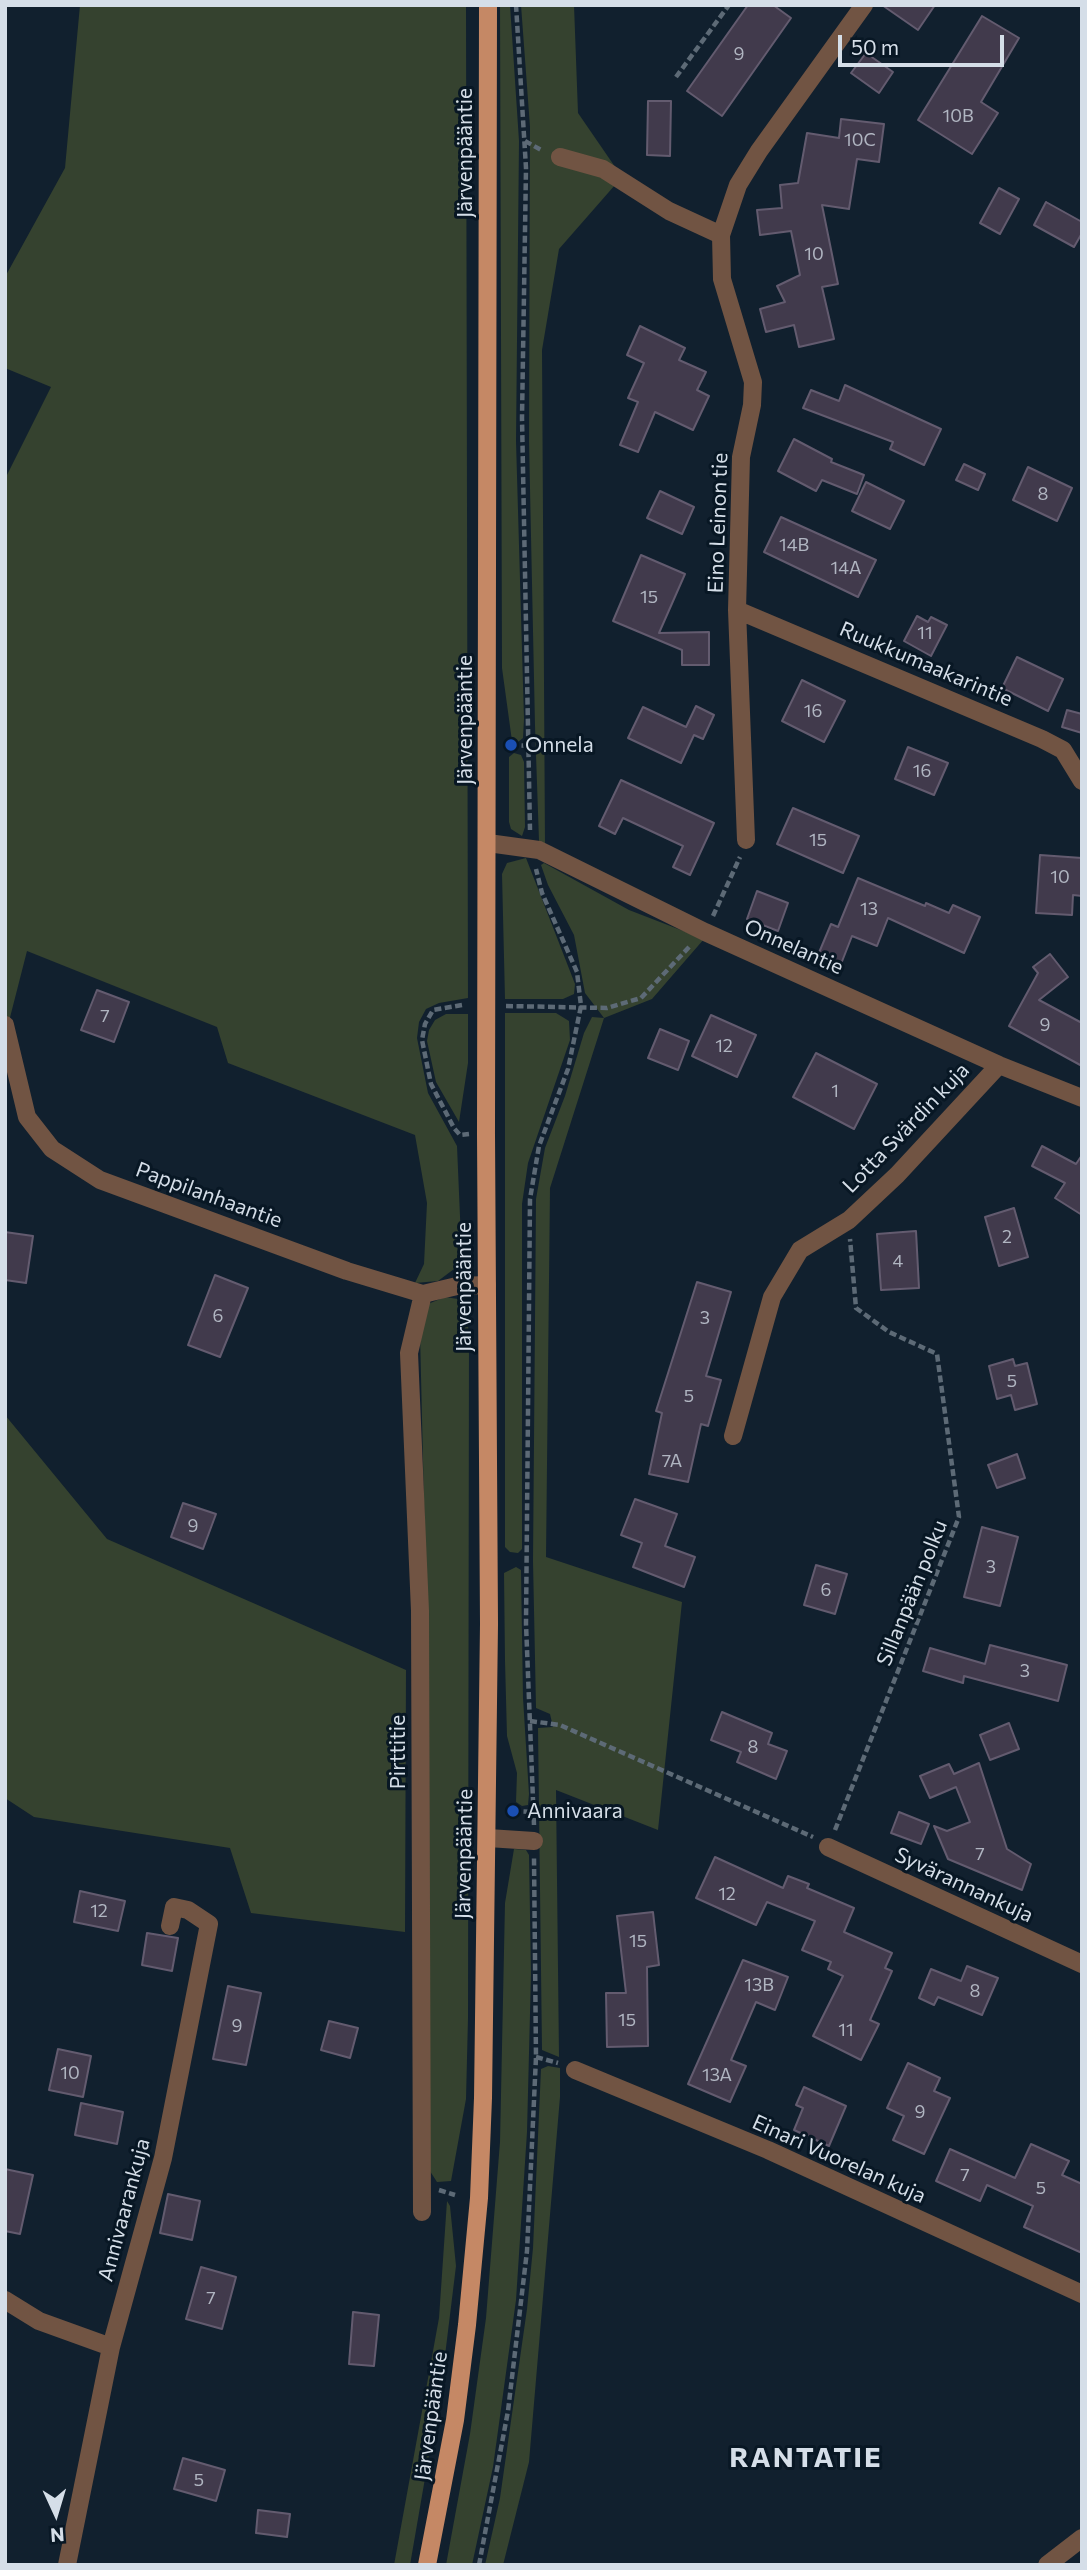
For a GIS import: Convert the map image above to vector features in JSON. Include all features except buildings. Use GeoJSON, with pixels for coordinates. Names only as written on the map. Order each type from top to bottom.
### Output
{"type":"FeatureCollection","features":[{"type":"Feature","properties":{"kind":"main road","name":"Järvenpääntie"},"geometry":{"type":"LineString","coordinates":[[427,2565],[455,2420],[479,2198],[488,1838],[488,5]]}},
{"type":"Feature","properties":{"kind":"street","name":"Eino Leinon tie"},"geometry":{"type":"LineString","coordinates":[[746,840],[737,610],[741,457],[752,405],[753,382],[722,279],[721,235],[738,185],[759,150],[864,5]]}},
{"type":"Feature","properties":{"kind":"street"},"geometry":{"type":"LineString","coordinates":[[560,157],[603,169],[669,211],[721,235]]}},
{"type":"Feature","properties":{"kind":"street","name":"Ruukkumaakarintie"},"geometry":{"type":"LineString","coordinates":[[737,610],[1042,738],[1063,750],[1082,781]]}},
{"type":"Feature","properties":{"kind":"street","name":"Onnelantie"},"geometry":{"type":"LineString","coordinates":[[488,843],[530,848],[714,936],[999,1065],[1082,1098]]}},
{"type":"Feature","properties":{"kind":"street","name":"Pappilanhaantie"},"geometry":{"type":"LineString","coordinates":[[5,1025],[26,1116],[52,1149],[100,1180],[346,1271],[423,1294],[457,1286],[486,1286]]}},
{"type":"Feature","properties":{"kind":"street","name":"Lotta Svärdin kuja"},"geometry":{"type":"LineString","coordinates":[[733,1436],[772,1297],[800,1250],[849,1220],[897,1175],[999,1065]]}},
{"type":"Feature","properties":{"kind":"street","name":"Pirttitie"},"geometry":{"type":"LineString","coordinates":[[422,2212],[420,1611],[409,1353],[423,1294]]}},
{"type":"Feature","properties":{"kind":"street"},"geometry":{"type":"LineString","coordinates":[[488,1838],[534,1841]]}},
{"type":"Feature","properties":{"kind":"street","name":"Syvärannankuja"},"geometry":{"type":"LineString","coordinates":[[828,1847],[1082,1964]]}},
{"type":"Feature","properties":{"kind":"street","name":"Annivaarankuja"},"geometry":{"type":"LineString","coordinates":[[67,2565],[111,2347],[163,2158],[209,1924],[188,1910],[174,1907],[170,1926]]}},
{"type":"Feature","properties":{"kind":"street","name":"Einari Vuorelan kuja"},"geometry":{"type":"LineString","coordinates":[[575,2070],[768,2150],[1082,2294]]}},
{"type":"Feature","properties":{"kind":"street"},"geometry":{"type":"LineString","coordinates":[[5,2300],[39,2320],[111,2347]]}},
{"type":"Feature","properties":{"kind":"street"},"geometry":{"type":"LineString","coordinates":[[1047,2565],[1082,2538]]}},
{"type":"Feature","properties":{"kind":"path"},"geometry":{"type":"LineString","coordinates":[[479,2565],[508,2411],[527,2251],[536,2057],[534,1812],[526,1624],[530,1199],[540,1146],[568,1069],[581,1006],[577,972],[542,893],[530,848],[522,418],[526,168],[516,5]]}},
{"type":"Feature","properties":{"kind":"path"},"geometry":{"type":"LineString","coordinates":[[676,77],[729,5]]}},
{"type":"Feature","properties":{"kind":"path"},"geometry":{"type":"LineString","coordinates":[[511,745],[528,746]]}},
{"type":"Feature","properties":{"kind":"path"},"geometry":{"type":"LineString","coordinates":[[462,1005],[433,1010],[425,1024],[422,1040],[430,1084],[460,1135],[486,1134]]}},
{"type":"Feature","properties":{"kind":"path"},"geometry":{"type":"LineString","coordinates":[[506,1006],[581,1006]]}},
{"type":"Feature","properties":{"kind":"path","name":"Sillanpään polku"},"geometry":{"type":"LineString","coordinates":[[828,1847],[959,1517],[937,1354],[889,1332],[856,1308],[849,1220]]}},
{"type":"Feature","properties":{"kind":"path"},"geometry":{"type":"LineString","coordinates":[[530,1721],[561,1725],[801,1829],[828,1847]]}},
{"type":"Feature","properties":{"kind":"path"},"geometry":{"type":"LineString","coordinates":[[513,1811],[534,1812]]}},
{"type":"Feature","properties":{"kind":"green space"},"geometry":{"type":"Polygon","coordinates":[[[80,5],[466,5],[468,998],[439,1003],[426,1009],[419,1022],[417,1038],[428,1093],[457,1146],[462,1263],[438,1281],[415,1283],[424,1264],[427,1203],[415,1135],[228,1063],[217,1027],[27,951],[5,1037],[5,479],[51,387],[5,368],[5,277],[65,168],[80,5]]]}},
{"type":"Feature","properties":{"kind":"green space"},"geometry":{"type":"Polygon","coordinates":[[[500,5],[510,5],[519,141],[516,441],[524,719],[523,738],[518,742],[512,741],[502,668],[500,5]]]}},
{"type":"Feature","properties":{"kind":"green space"},"geometry":{"type":"Polygon","coordinates":[[[521,5],[574,5],[578,113],[622,177],[559,249],[542,350],[545,846],[539,841],[535,726],[529,441],[530,127],[521,5]]]}},
{"type":"Feature","properties":{"kind":"green space"},"geometry":{"type":"Polygon","coordinates":[[[514,753],[521,755],[524,762],[525,827],[522,836],[511,829],[509,822],[509,757],[514,753]]]}},
{"type":"Feature","properties":{"kind":"green space"},"geometry":{"type":"Polygon","coordinates":[[[526,858],[575,984],[574,994],[563,999],[505,999],[502,874],[507,863],[526,858]]]}},
{"type":"Feature","properties":{"kind":"green space"},"geometry":{"type":"Polygon","coordinates":[[[544,863],[629,910],[704,939],[652,999],[604,1018],[585,993],[574,935],[548,885],[541,865],[544,863]]]}},
{"type":"Feature","properties":{"kind":"green space"},"geometry":{"type":"Polygon","coordinates":[[[505,1013],[556,1013],[569,1021],[570,1040],[528,1163],[522,1204],[522,1549],[518,1553],[510,1552],[505,1547],[505,1013]]]}},
{"type":"Feature","properties":{"kind":"green space"},"geometry":{"type":"Polygon","coordinates":[[[446,1014],[468,1014],[468,1063],[459,1122],[436,1082],[427,1041],[435,1020],[446,1014]]]}},
{"type":"Feature","properties":{"kind":"green space"},"geometry":{"type":"Polygon","coordinates":[[[592,1017],[604,1018],[550,1188],[546,1557],[682,1602],[658,1830],[556,1790],[559,2057],[542,2050],[538,1728],[553,1727],[550,1714],[536,1708],[533,1561],[536,1199],[545,1148],[565,1096],[584,1033],[592,1017]]]}},
{"type":"Feature","properties":{"kind":"green space"},"geometry":{"type":"Polygon","coordinates":[[[445,1297],[458,1299],[466,1309],[469,1335],[468,2018],[466,2099],[451,2181],[437,2182],[428,2168],[425,2105],[429,1713],[420,1334],[428,1304],[445,1297]]]}},
{"type":"Feature","properties":{"kind":"green space"},"geometry":{"type":"Polygon","coordinates":[[[5,1415],[107,1539],[406,1670],[405,1932],[251,1913],[230,1848],[34,1817],[5,1798],[5,1415]]]}},
{"type":"Feature","properties":{"kind":"green space"},"geometry":{"type":"Polygon","coordinates":[[[516,1567],[521,1570],[523,1698],[529,1794],[528,1805],[522,1806],[516,1802],[517,1773],[507,1736],[505,1661],[504,1573],[516,1567]]]}},
{"type":"Feature","properties":{"kind":"green space"},"geometry":{"type":"Polygon","coordinates":[[[514,1849],[526,1850],[529,1855],[531,1974],[527,2132],[516,2300],[493,2467],[472,2565],[446,2565],[470,2434],[486,2318],[500,2142],[505,1903],[514,1849]]]}},
{"type":"Feature","properties":{"kind":"green space"},"geometry":{"type":"Polygon","coordinates":[[[548,2066],[560,2068],[560,2097],[529,2462],[503,2565],[485,2565],[500,2498],[527,2309],[533,2248],[541,2069],[548,2066]]]}},
{"type":"Feature","properties":{"kind":"green space"},"geometry":{"type":"Polygon","coordinates":[[[447,2201],[450,2206],[456,2266],[442,2380],[410,2565],[394,2565],[439,2318],[447,2201]]]}},
{"type":"Feature","properties":{"kind":"place","name":"Onnela"},"geometry":{"type":"Point","coordinates":[511,745]}},
{"type":"Feature","properties":{"kind":"place","name":"Annivaara"},"geometry":{"type":"Point","coordinates":[513,1811]}},
{"type":"Feature","properties":{"kind":"district","name":"RANTATIE"},"geometry":{"type":"Point","coordinates":[806,2458]}}]}
